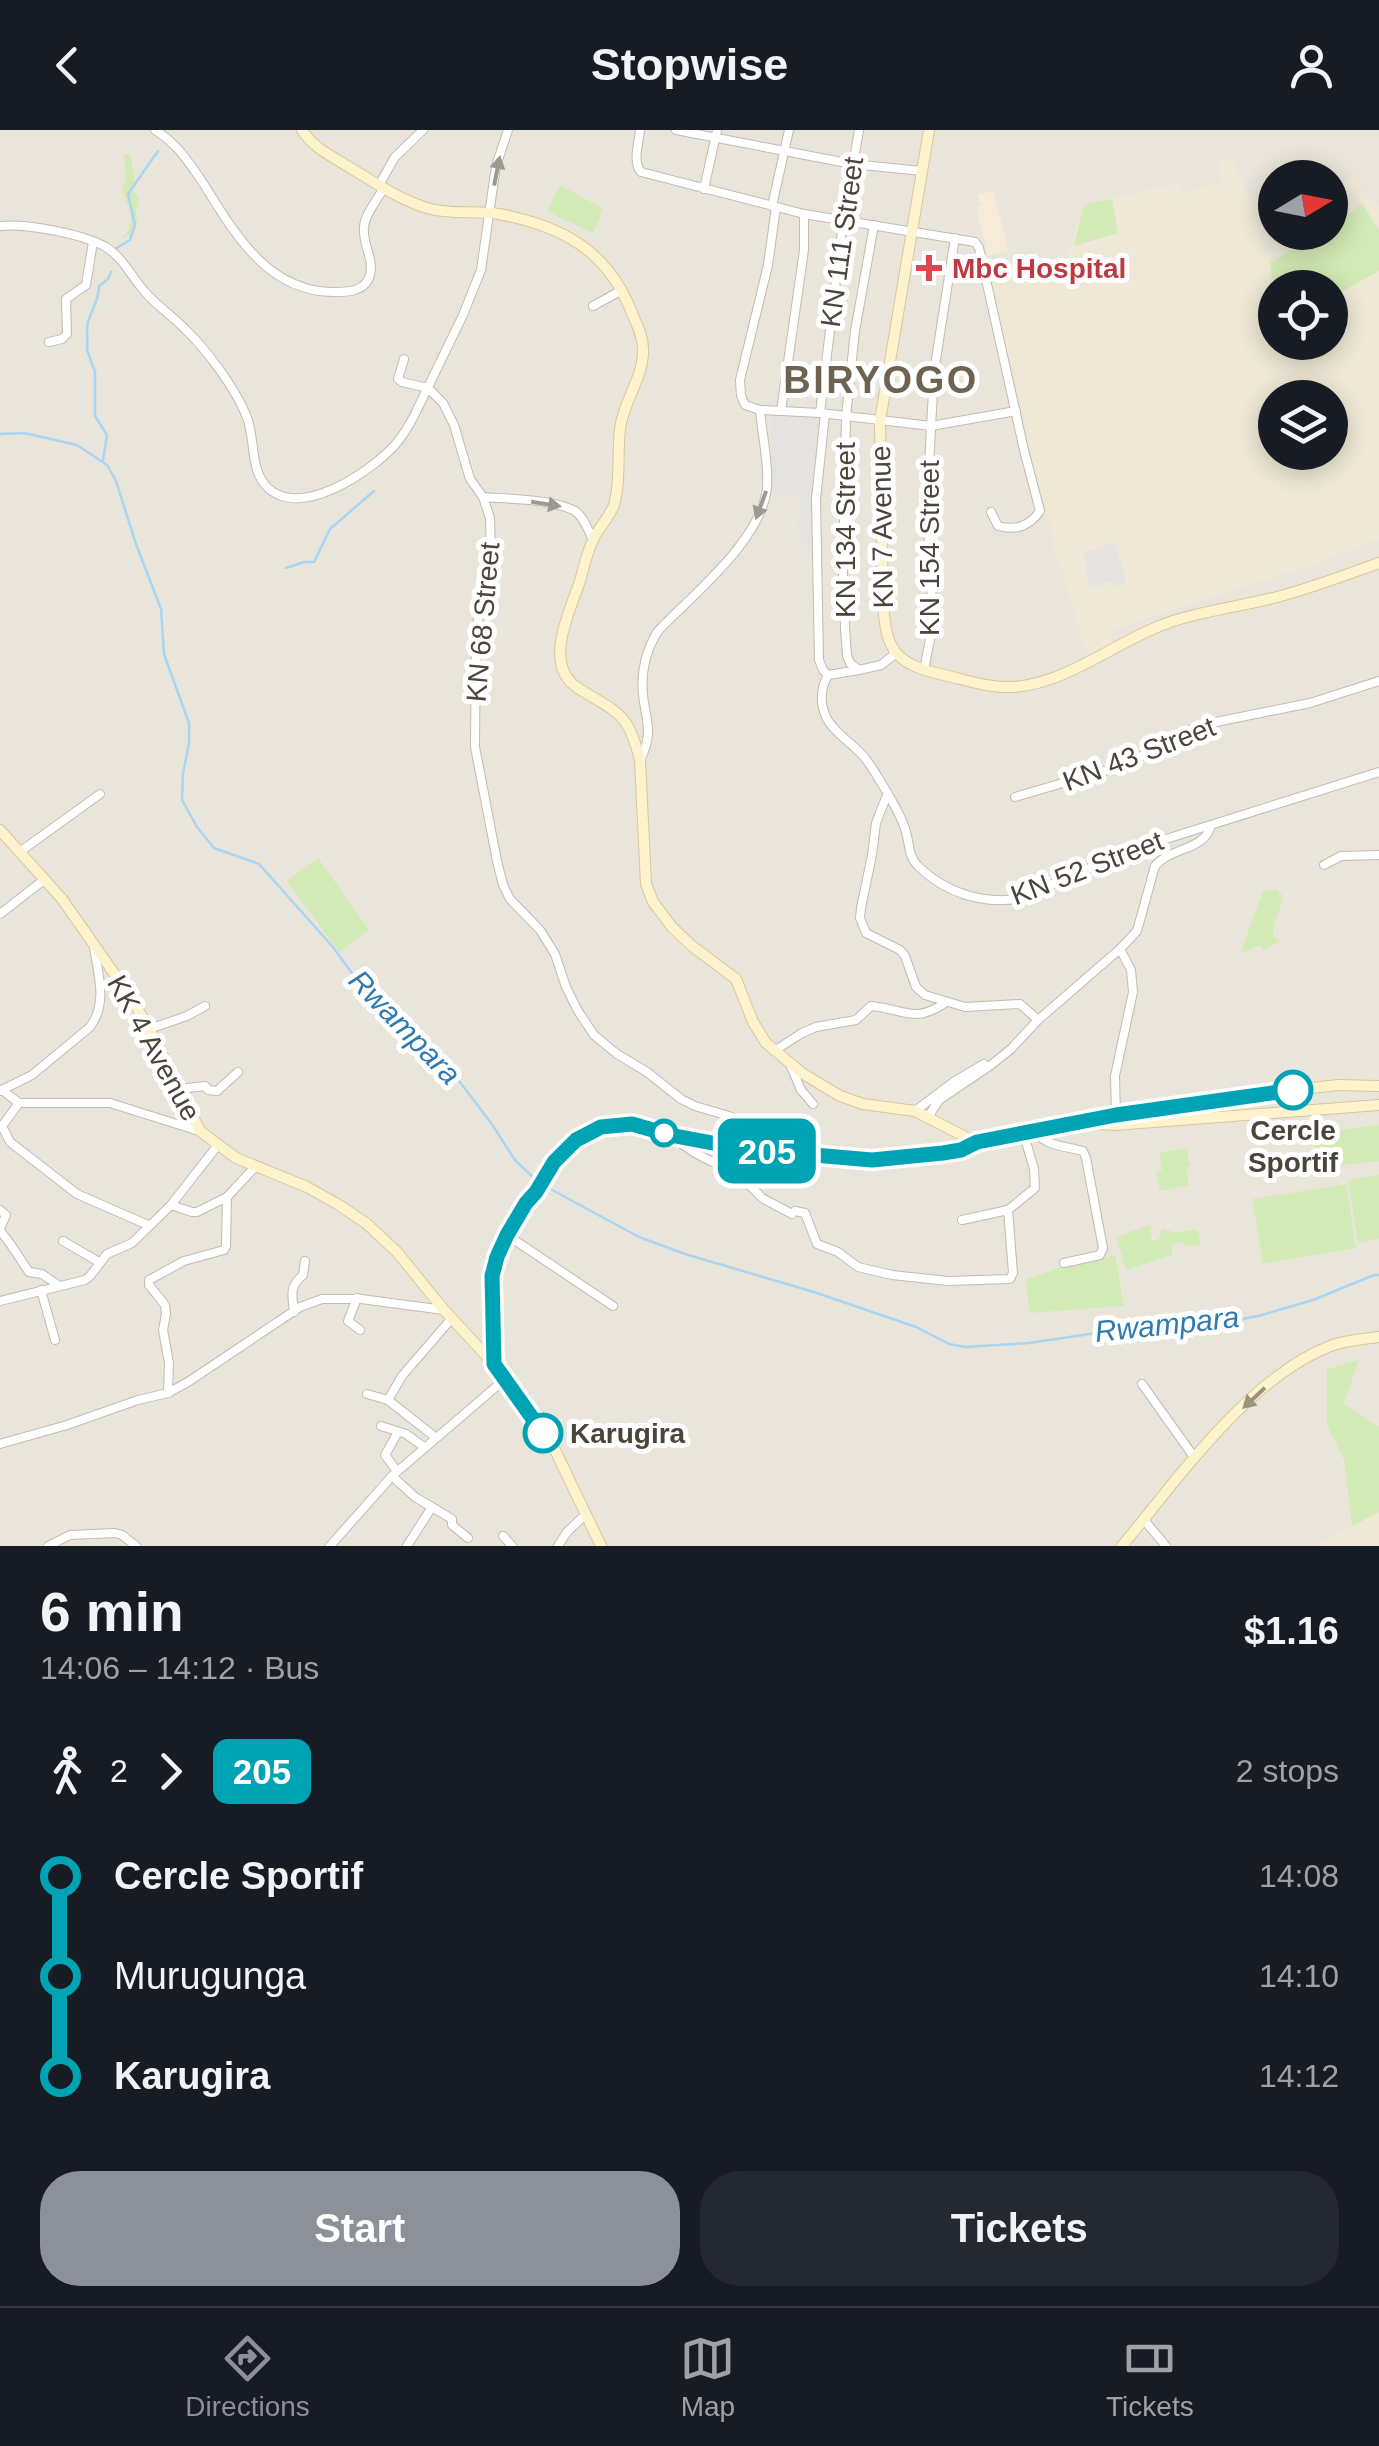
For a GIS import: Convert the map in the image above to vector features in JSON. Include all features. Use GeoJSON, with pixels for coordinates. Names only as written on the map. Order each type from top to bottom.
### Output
{"type":"FeatureCollection","features":[{"type":"Feature","properties":{"kind":"main road"},"geometry":{"type":"LineString","coordinates":[[302,130],[311,142],[428,209],[490,213],[550,229],[581,243],[601,261],[622,290],[644,350],[622,415],[616,498],[593,540],[560,646],[570,683],[625,719],[635,738],[640,760],[648,894],[672,927],[736,979],[752,1022],[774,1051],[788,1062],[840,1096],[863,1104],[916,1112],[977,1142]]}},
{"type":"Feature","properties":{"kind":"main road","name":"KN 7 Avenue"},"geometry":{"type":"LineString","coordinates":[[896,654],[887,639],[882,602],[880,422],[928,130]]}},
{"type":"Feature","properties":{"kind":"main road"},"geometry":{"type":"LineString","coordinates":[[896,654],[924,670],[990,686],[1027,685],[1056,676],[1157,626],[1276,597],[1379,563]]}},
{"type":"Feature","properties":{"kind":"main road","name":"KK 4 Avenue"},"geometry":{"type":"LineString","coordinates":[[0,830],[45,879],[132,999],[200,1131],[236,1158],[307,1187],[367,1224],[398,1252],[494,1364],[555,1450],[601,1546]]}},
{"type":"Feature","properties":{"kind":"main road"},"geometry":{"type":"LineString","coordinates":[[494,1364],[492,1276],[497,1257],[554,1162],[576,1140],[601,1127],[632,1124],[744,1149],[896,1159],[961,1150],[977,1142],[1116,1115],[1321,1086],[1379,1086]]}},
{"type":"Feature","properties":{"kind":"main road"},"geometry":{"type":"LineString","coordinates":[[1095,1120],[1114,1125],[1379,1105]]}},
{"type":"Feature","properties":{"kind":"main road"},"geometry":{"type":"LineString","coordinates":[[943,1153],[961,1135]]}},
{"type":"Feature","properties":{"kind":"main road"},"geometry":{"type":"LineString","coordinates":[[1122,1546],[1215,1433],[1292,1366],[1334,1344],[1379,1337]]}},
{"type":"Feature","properties":{"kind":"street"},"geometry":{"type":"LineString","coordinates":[[154,130],[188,159],[257,260],[283,280],[310,290],[349,292],[365,284],[369,277],[371,260],[364,227],[395,157],[423,130]]}},
{"type":"Feature","properties":{"kind":"street"},"geometry":{"type":"LineString","coordinates":[[0,226],[31,226],[93,242],[122,260],[154,302],[204,350],[237,397],[252,432],[257,474],[264,484],[272,492],[311,497],[350,480],[392,448],[407,430],[475,289],[496,166],[508,130]]}},
{"type":"Feature","properties":{"kind":"street"},"geometry":{"type":"LineString","coordinates":[[640,130],[637,169],[654,176],[842,222],[971,240],[978,248],[1040,511],[1022,528],[998,526],[991,512]]}},
{"type":"Feature","properties":{"kind":"street"},"geometry":{"type":"LineString","coordinates":[[676,130],[716,133],[785,152],[852,164],[922,172]]}},
{"type":"Feature","properties":{"kind":"street"},"geometry":{"type":"LineString","coordinates":[[789,130],[774,206],[768,265],[740,380],[742,402],[760,410],[931,426],[1016,412]]}},
{"type":"Feature","properties":{"kind":"street","name":"KN 111 Street"},"geometry":{"type":"LineString","coordinates":[[828,675],[819,660],[816,526],[822,413],[842,222],[859,130]]}},
{"type":"Feature","properties":{"kind":"street"},"geometry":{"type":"LineString","coordinates":[[704,189],[716,133]]}},
{"type":"Feature","properties":{"kind":"street"},"geometry":{"type":"LineString","coordinates":[[781,411],[802,265],[804,214]]}},
{"type":"Feature","properties":{"kind":"street","name":"KN 134 Street"},"geometry":{"type":"LineString","coordinates":[[858,670],[850,664],[845,628],[846,416],[855,332],[874,226]]}},
{"type":"Feature","properties":{"kind":"street","name":"KN 154 Street"},"geometry":{"type":"LineString","coordinates":[[924,670],[932,636],[933,608],[927,537],[934,372],[955,238]]}},
{"type":"Feature","properties":{"kind":"street"},"geometry":{"type":"LineString","coordinates":[[48,342],[67,334],[66,299],[86,285],[93,242]]}},
{"type":"Feature","properties":{"kind":"street"},"geometry":{"type":"LineString","coordinates":[[593,306],[622,290]]}},
{"type":"Feature","properties":{"kind":"street","name":"KN 68 Street"},"geometry":{"type":"LineString","coordinates":[[404,359],[400,382],[428,388],[449,414],[466,469],[483,496],[490,518],[489,576],[476,628],[475,747],[496,861],[510,899],[540,930],[555,954],[572,999],[594,1035],[617,1054],[695,1106],[843,1158]]}},
{"type":"Feature","properties":{"kind":"street"},"geometry":{"type":"LineString","coordinates":[[640,760],[650,731],[643,676],[653,638],[731,556],[760,514],[767,473],[760,410]]}},
{"type":"Feature","properties":{"kind":"street"},"geometry":{"type":"LineString","coordinates":[[483,496],[576,512],[593,540]]}},
{"type":"Feature","properties":{"kind":"street"},"geometry":{"type":"LineString","coordinates":[[828,675],[881,665],[896,654]]}},
{"type":"Feature","properties":{"kind":"street","name":"KN 52 Street"},"geometry":{"type":"LineString","coordinates":[[828,675],[822,700],[827,719],[864,757],[887,795],[907,833],[914,863],[951,890],[976,898],[1018,899],[1131,850],[1379,772]]}},
{"type":"Feature","properties":{"kind":"street","name":"KN 43 Street"},"geometry":{"type":"LineString","coordinates":[[1015,797],[1118,767],[1188,730],[1310,703],[1379,681]]}},
{"type":"Feature","properties":{"kind":"street"},"geometry":{"type":"LineString","coordinates":[[22,851],[100,794]]}},
{"type":"Feature","properties":{"kind":"street"},"geometry":{"type":"LineString","coordinates":[[887,795],[876,823],[861,908],[862,927],[870,936],[900,950],[916,987],[925,995],[976,1008],[1020,1004],[1038,1020]]}},
{"type":"Feature","properties":{"kind":"street"},"geometry":{"type":"LineString","coordinates":[[928,1117],[938,1100],[1002,1056],[1120,949],[1137,931],[1155,866],[1162,858],[1204,840],[1211,824]]}},
{"type":"Feature","properties":{"kind":"street"},"geometry":{"type":"LineString","coordinates":[[1324,865],[1342,856],[1379,856]]}},
{"type":"Feature","properties":{"kind":"street"},"geometry":{"type":"LineString","coordinates":[[0,914],[45,879]]}},
{"type":"Feature","properties":{"kind":"street"},"geometry":{"type":"LineString","coordinates":[[93,942],[101,1003],[97,1018],[32,1075],[1,1091],[18,1103],[110,1103],[200,1131]]}},
{"type":"Feature","properties":{"kind":"street"},"geometry":{"type":"LineString","coordinates":[[1116,1115],[1115,1076],[1134,978],[1120,949]]}},
{"type":"Feature","properties":{"kind":"street"},"geometry":{"type":"LineString","coordinates":[[774,1051],[802,1032],[856,1020],[871,1006],[925,1014],[946,1003]]}},
{"type":"Feature","properties":{"kind":"street"},"geometry":{"type":"LineString","coordinates":[[148,1029],[205,1006]]}},
{"type":"Feature","properties":{"kind":"street"},"geometry":{"type":"LineString","coordinates":[[916,1112],[954,1081],[1002,1056]]}},
{"type":"Feature","properties":{"kind":"street"},"geometry":{"type":"LineString","coordinates":[[788,1062],[801,1090],[813,1104]]}},
{"type":"Feature","properties":{"kind":"street"},"geometry":{"type":"LineString","coordinates":[[179,1090],[205,1086],[217,1091],[238,1072]]}},
{"type":"Feature","properties":{"kind":"street"},"geometry":{"type":"LineString","coordinates":[[18,1103],[2,1126],[10,1142],[77,1194],[148,1226]]}},
{"type":"Feature","properties":{"kind":"street"},"geometry":{"type":"LineString","coordinates":[[962,1220],[1008,1210],[1035,1188],[1030,1134]]}},
{"type":"Feature","properties":{"kind":"street"},"geometry":{"type":"LineString","coordinates":[[1030,1134],[1052,1145],[1083,1151],[1086,1158],[1103,1248],[1100,1255],[1064,1263]]}},
{"type":"Feature","properties":{"kind":"street"},"geometry":{"type":"LineString","coordinates":[[670,1135],[695,1154],[742,1176],[762,1198],[805,1213],[817,1244],[838,1252],[858,1267],[892,1275],[948,1281],[1010,1279],[1013,1274],[1008,1210]]}},
{"type":"Feature","properties":{"kind":"street"},"geometry":{"type":"LineString","coordinates":[[0,1301],[85,1280],[107,1254],[132,1243],[171,1205],[218,1145]]}},
{"type":"Feature","properties":{"kind":"street"},"geometry":{"type":"LineString","coordinates":[[171,1205],[198,1212],[227,1197],[256,1166]]}},
{"type":"Feature","properties":{"kind":"street"},"geometry":{"type":"LineString","coordinates":[[168,1393],[169,1364],[163,1330],[166,1314],[148,1282],[184,1261],[224,1250],[227,1197]]}},
{"type":"Feature","properties":{"kind":"street"},"geometry":{"type":"LineString","coordinates":[[0,1210],[6,1215],[0,1230],[18,1258],[30,1272],[42,1274],[58,1286]]}},
{"type":"Feature","properties":{"kind":"street"},"geometry":{"type":"LineString","coordinates":[[507,1235],[612,1306]]}},
{"type":"Feature","properties":{"kind":"street"},"geometry":{"type":"LineString","coordinates":[[64,1241],[99,1262]]}},
{"type":"Feature","properties":{"kind":"street"},"geometry":{"type":"LineString","coordinates":[[294,1312],[292,1292],[295,1281],[304,1275],[305,1260]]}},
{"type":"Feature","properties":{"kind":"street"},"geometry":{"type":"LineString","coordinates":[[41,1290],[54,1340]]}},
{"type":"Feature","properties":{"kind":"street"},"geometry":{"type":"LineString","coordinates":[[357,1298],[348,1320],[360,1330]]}},
{"type":"Feature","properties":{"kind":"street"},"geometry":{"type":"LineString","coordinates":[[0,1444],[168,1393],[294,1312],[322,1299],[357,1298],[448,1314],[388,1400]]}},
{"type":"Feature","properties":{"kind":"street"},"geometry":{"type":"LineString","coordinates":[[344,1546],[333,1542],[395,1474],[504,1380]]}},
{"type":"Feature","properties":{"kind":"street"},"geometry":{"type":"LineString","coordinates":[[1142,1384],[1194,1456]]}},
{"type":"Feature","properties":{"kind":"street"},"geometry":{"type":"LineString","coordinates":[[367,1394],[388,1400],[436,1437]]}},
{"type":"Feature","properties":{"kind":"street"},"geometry":{"type":"LineString","coordinates":[[381,1426],[424,1447]]}},
{"type":"Feature","properties":{"kind":"street"},"geometry":{"type":"LineString","coordinates":[[398,1432],[385,1455],[402,1488],[452,1519],[452,1525],[468,1538]]}},
{"type":"Feature","properties":{"kind":"street"},"geometry":{"type":"LineString","coordinates":[[407,1546],[432,1507]]}},
{"type":"Feature","properties":{"kind":"street"},"geometry":{"type":"LineString","coordinates":[[558,1546],[586,1514]]}},
{"type":"Feature","properties":{"kind":"street"},"geometry":{"type":"LineString","coordinates":[[1144,1520],[1166,1546]]}},
{"type":"Feature","properties":{"kind":"street"},"geometry":{"type":"LineString","coordinates":[[48,1546],[70,1534],[115,1532],[136,1546]]}},
{"type":"Feature","properties":{"kind":"street"},"geometry":{"type":"LineString","coordinates":[[503,1536],[512,1546]]}},
{"type":"Feature","properties":{"kind":"shaded area"},"geometry":{"type":"Polygon","coordinates":[[[0,130],[1379,130],[1379,1546],[0,1546],[0,130]]]}},
{"type":"Feature","properties":{"kind":"shaded area"},"geometry":{"type":"Polygon","coordinates":[[[1233,159],[1254,211],[1251,213],[1258,229],[1258,250],[1270,252],[1271,261],[1292,250],[1348,250],[1348,216],[1362,205],[1348,186],[1352,176],[1379,207],[1379,540],[1321,563],[1112,630],[1111,644],[1087,655],[1063,567],[1059,568],[1052,548],[1056,546],[1050,523],[1045,520],[1048,516],[1033,468],[1026,435],[1029,434],[987,274],[1066,258],[1084,204],[1178,184],[1181,194],[1223,181],[1218,162],[1233,159]]]}},
{"type":"Feature","properties":{"kind":"shaded area"},"geometry":{"type":"Polygon","coordinates":[[[993,191],[1009,250],[988,256],[976,207],[981,206],[978,195],[993,191]]]}},
{"type":"Feature","properties":{"kind":"shaded area"},"geometry":{"type":"Polygon","coordinates":[[[770,415],[818,417],[811,546],[803,546],[799,539],[799,496],[773,494],[770,415]]]}},
{"type":"Feature","properties":{"kind":"shaded area"},"geometry":{"type":"Polygon","coordinates":[[[1113,542],[1125,572],[1125,585],[1110,582],[1090,588],[1083,553],[1113,542]]]}},
{"type":"Feature","properties":{"kind":"shaded area"},"geometry":{"type":"Polygon","coordinates":[[[1379,1512],[1379,1546],[1314,1546],[1330,1538],[1379,1512]]]}},
{"type":"Feature","properties":{"kind":"green space"},"geometry":{"type":"Polygon","coordinates":[[[130,153],[135,183],[131,189],[139,204],[137,225],[134,233],[121,238],[131,221],[122,190],[126,179],[124,155],[130,153]]]}},
{"type":"Feature","properties":{"kind":"green space"},"geometry":{"type":"Polygon","coordinates":[[[560,185],[603,209],[593,233],[547,211],[560,185]]]}},
{"type":"Feature","properties":{"kind":"green space"},"geometry":{"type":"Polygon","coordinates":[[[1112,199],[1118,233],[1074,246],[1084,204],[1112,199]]]}},
{"type":"Feature","properties":{"kind":"green space"},"geometry":{"type":"Polygon","coordinates":[[[1362,204],[1379,230],[1379,271],[1348,288],[1348,270],[1271,270],[1270,262],[1292,250],[1348,250],[1348,215],[1362,204]]]}},
{"type":"Feature","properties":{"kind":"green space"},"geometry":{"type":"Polygon","coordinates":[[[318,858],[369,930],[339,952],[287,881],[318,858]]]}},
{"type":"Feature","properties":{"kind":"green space"},"geometry":{"type":"Polygon","coordinates":[[[1276,889],[1283,896],[1273,937],[1280,941],[1264,950],[1260,945],[1240,954],[1263,891],[1276,889]]]}},
{"type":"Feature","properties":{"kind":"green space"},"geometry":{"type":"Polygon","coordinates":[[[1379,1125],[1379,1161],[1318,1168],[1313,1133],[1379,1125]]]}},
{"type":"Feature","properties":{"kind":"green space"},"geometry":{"type":"Polygon","coordinates":[[[1187,1148],[1189,1185],[1160,1191],[1156,1172],[1162,1170],[1159,1153],[1187,1148]]]}},
{"type":"Feature","properties":{"kind":"green space"},"geometry":{"type":"Polygon","coordinates":[[[1379,1175],[1379,1239],[1358,1243],[1348,1180],[1379,1175]]]}},
{"type":"Feature","properties":{"kind":"green space"},"geometry":{"type":"Polygon","coordinates":[[[1346,1184],[1356,1248],[1263,1264],[1252,1199],[1346,1184]]]}},
{"type":"Feature","properties":{"kind":"green space"},"geometry":{"type":"Polygon","coordinates":[[[1150,1225],[1152,1241],[1159,1239],[1162,1228],[1176,1233],[1195,1229],[1201,1245],[1172,1244],[1172,1255],[1126,1270],[1116,1237],[1150,1225]]]}},
{"type":"Feature","properties":{"kind":"green space"},"geometry":{"type":"Polygon","coordinates":[[[1115,1255],[1124,1306],[1030,1313],[1026,1280],[1061,1267],[1115,1255]]]}},
{"type":"Feature","properties":{"kind":"green space"},"geometry":{"type":"Polygon","coordinates":[[[1359,1360],[1344,1403],[1379,1426],[1379,1512],[1352,1526],[1344,1460],[1327,1425],[1327,1369],[1359,1360]]]}},
{"type":"Feature","properties":{"kind":"waterway"},"geometry":{"type":"LineString","coordinates":[[115,249],[130,240],[135,225],[128,194],[158,151]]}},
{"type":"Feature","properties":{"kind":"waterway"},"geometry":{"type":"LineString","coordinates":[[103,461],[107,435],[95,416],[95,372],[87,350],[87,329],[99,286],[111,272]]}},
{"type":"Feature","properties":{"kind":"waterway","name":"Rwampara"},"geometry":{"type":"LineString","coordinates":[[0,434],[24,433],[77,445],[107,465],[116,481],[161,609],[164,654],[189,723],[182,800],[197,827],[214,848],[259,864],[397,1025],[434,1048],[515,1160],[537,1181]]}},
{"type":"Feature","properties":{"kind":"waterway"},"geometry":{"type":"LineString","coordinates":[[286,568],[314,562],[330,529],[374,491]]}},
{"type":"Feature","properties":{"kind":"waterway","name":"Rwampara"},"geometry":{"type":"LineString","coordinates":[[543,1185],[639,1237],[814,1292],[965,1347],[1029,1343],[1184,1320],[1216,1324],[1313,1300],[1379,1275]]}},
{"type":"Feature","properties":{"kind":"bus line","name":"205"},"geometry":{"type":"LineString","coordinates":[[543,1433],[494,1364],[492,1276],[507,1235],[554,1162],[576,1140],[601,1127],[647,1126],[670,1135],[744,1149],[896,1159],[961,1150],[977,1142],[1116,1115],[1293,1090]]}},
{"type":"Feature","properties":{"kind":"place","name":"Mbc Hospital"},"geometry":{"type":"Point","coordinates":[929,268]}},
{"type":"Feature","properties":{"kind":"place","name":"Cercle Sportif"},"geometry":{"type":"Point","coordinates":[1293,1090]}},
{"type":"Feature","properties":{"kind":"place","name":"Karugira"},"geometry":{"type":"Point","coordinates":[543,1433]}},
{"type":"Feature","properties":{"kind":"district","name":"BIRYOGO"},"geometry":{"type":"Point","coordinates":[881,380]}}]}
